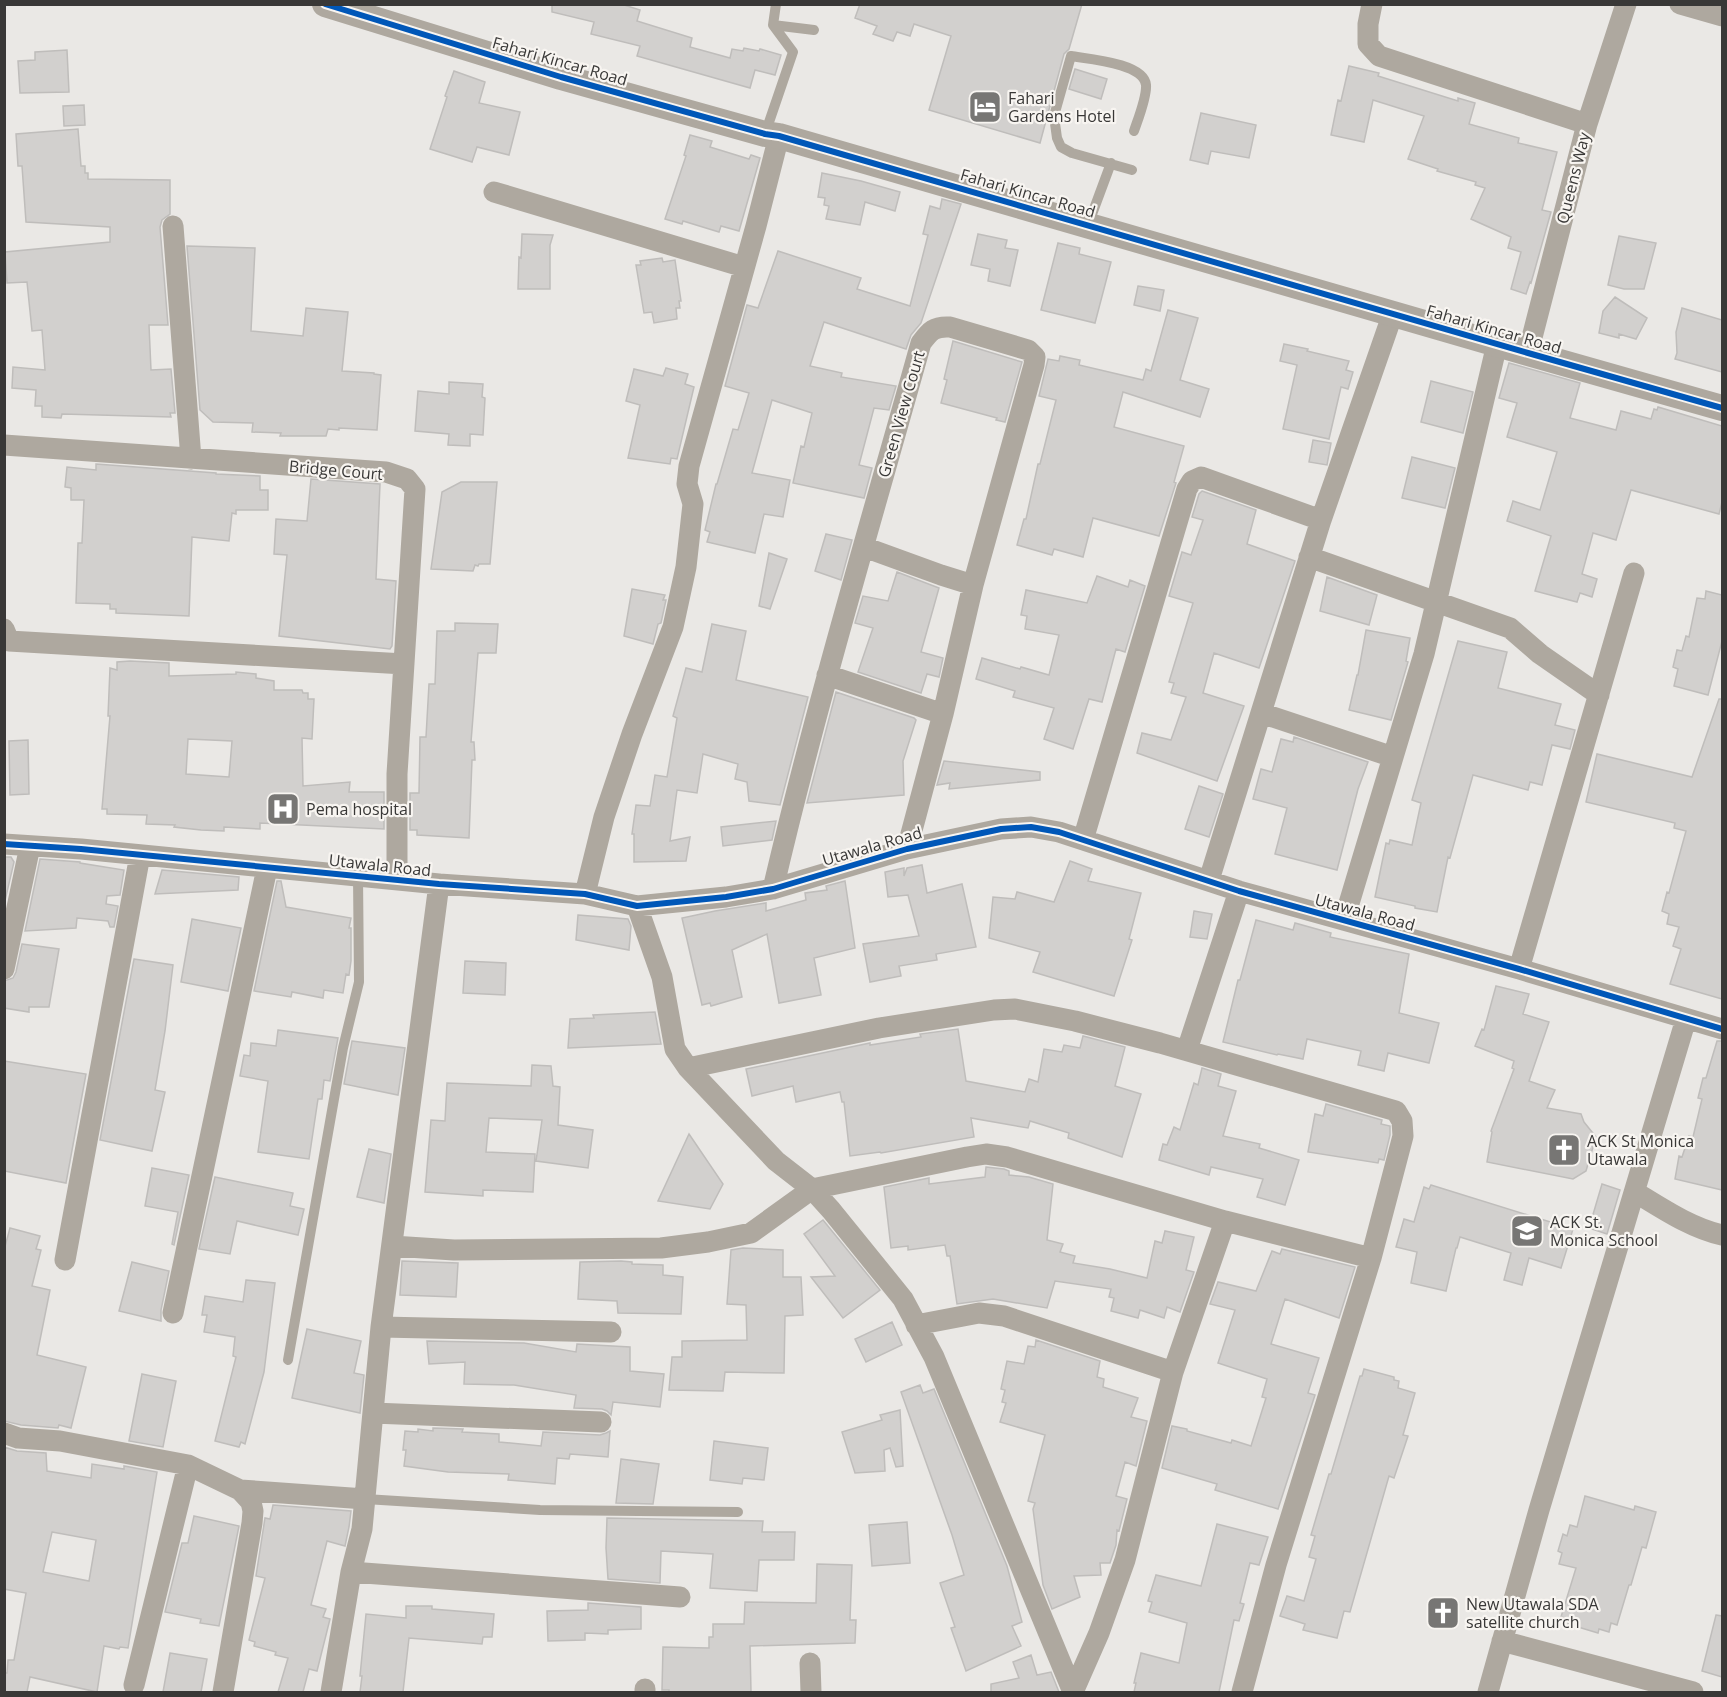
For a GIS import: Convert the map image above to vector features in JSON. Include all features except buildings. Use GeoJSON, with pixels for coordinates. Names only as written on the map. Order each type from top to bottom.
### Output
{"type":"FeatureCollection","features":[{"type":"Feature","properties":{"kind":"street","name":"Fahari Kincar Road"},"geometry":{"type":"LineString","coordinates":[[326,4],[561,77],[1088,225],[1722,408]]}},
{"type":"Feature","properties":{"kind":"street"},"geometry":{"type":"LineString","coordinates":[[1372,4],[1368,24],[1368,44],[1378,56],[1587,124]]}},
{"type":"Feature","properties":{"kind":"street","name":"Queens Way"},"geometry":{"type":"LineString","coordinates":[[1528,353],[1587,124],[1626,4]]}},
{"type":"Feature","properties":{"kind":"street"},"geometry":{"type":"LineString","coordinates":[[1680,4],[1722,15]]}},
{"type":"Feature","properties":{"kind":"street"},"geometry":{"type":"LineString","coordinates":[[585,894],[604,817],[632,734],[673,627],[686,567],[693,504],[687,484],[689,466],[744,267],[772,135]]}},
{"type":"Feature","properties":{"kind":"street"},"geometry":{"type":"LineString","coordinates":[[494,192],[744,267]]}},
{"type":"Feature","properties":{"kind":"street"},"geometry":{"type":"LineString","coordinates":[[174,226],[191,459]]}},
{"type":"Feature","properties":{"kind":"street"},"geometry":{"type":"LineString","coordinates":[[1209,880],[1321,520],[1393,313]]}},
{"type":"Feature","properties":{"kind":"street","name":"Green View Court"},"geometry":{"type":"LineString","coordinates":[[773,889],[827,675],[921,343],[928,334],[939,327],[950,327],[1028,350],[1035,357],[973,585],[943,714],[907,849]]}},
{"type":"Feature","properties":{"kind":"street"},"geometry":{"type":"LineString","coordinates":[[1344,920],[1424,654],[1497,344]]}},
{"type":"Feature","properties":{"kind":"street","name":"Bridge Court"},"geometry":{"type":"LineString","coordinates":[[4,445],[386,472],[407,479],[416,489],[397,774],[397,880]]}},
{"type":"Feature","properties":{"kind":"street"},"geometry":{"type":"LineString","coordinates":[[1083,840],[1187,489],[1192,481],[1201,477],[1321,520]]}},
{"type":"Feature","properties":{"kind":"street"},"geometry":{"type":"LineString","coordinates":[[864,547],[973,585]]}},
{"type":"Feature","properties":{"kind":"street"},"geometry":{"type":"LineString","coordinates":[[1309,557],[1510,628],[1540,654],[1599,695]]}},
{"type":"Feature","properties":{"kind":"street"},"geometry":{"type":"LineString","coordinates":[[1520,969],[1634,573]]}},
{"type":"Feature","properties":{"kind":"street"},"geometry":{"type":"LineString","coordinates":[[4,629],[9,641],[404,664]]}},
{"type":"Feature","properties":{"kind":"street"},"geometry":{"type":"LineString","coordinates":[[827,675],[943,714]]}},
{"type":"Feature","properties":{"kind":"street"},"geometry":{"type":"LineString","coordinates":[[1261,713],[1393,757]]}},
{"type":"Feature","properties":{"kind":"street","name":"Utawala Road"},"geometry":{"type":"LineString","coordinates":[[4,844],[140,855],[439,885],[585,894],[637,906],[726,897],[773,889],[907,849],[1001,829],[1031,826],[1059,832],[1239,891],[1520,969],[1722,1029]]}},
{"type":"Feature","properties":{"kind":"street"},"geometry":{"type":"LineString","coordinates":[[4,969],[30,846]]}},
{"type":"Feature","properties":{"kind":"street"},"geometry":{"type":"LineString","coordinates":[[65,1260],[140,855]]}},
{"type":"Feature","properties":{"kind":"street"},"geometry":{"type":"LineString","coordinates":[[173,1313],[267,868]]}},
{"type":"Feature","properties":{"kind":"street"},"geometry":{"type":"LineString","coordinates":[[331,1692],[351,1572],[362,1529],[381,1327],[439,885]]}},
{"type":"Feature","properties":{"kind":"street"},"geometry":{"type":"LineString","coordinates":[[1187,1050],[1239,891]]}},
{"type":"Feature","properties":{"kind":"street"},"geometry":{"type":"LineString","coordinates":[[637,906],[662,976],[675,1049],[688,1068],[777,1161],[812,1190],[831,1210],[903,1299],[934,1357],[1073,1692]]}},
{"type":"Feature","properties":{"kind":"street"},"geometry":{"type":"LineString","coordinates":[[688,1068],[879,1028],[994,1010],[1015,1009],[1075,1021],[1187,1050],[1396,1111],[1402,1121],[1403,1136],[1371,1258],[1276,1565],[1242,1692]]}},
{"type":"Feature","properties":{"kind":"street"},"geometry":{"type":"LineString","coordinates":[[1488,1692],[1539,1510],[1686,1019]]}},
{"type":"Feature","properties":{"kind":"street"},"geometry":{"type":"LineString","coordinates":[[392,1246],[454,1250],[639,1249],[708,1242],[751,1233],[812,1190],[908,1168],[986,1154],[1007,1157],[1225,1221],[1371,1258]]}},
{"type":"Feature","properties":{"kind":"street"},"geometry":{"type":"LineString","coordinates":[[1635,1192],[1685,1221],[1722,1235]]}},
{"type":"Feature","properties":{"kind":"street"},"geometry":{"type":"LineString","coordinates":[[1073,1692],[1099,1633],[1125,1560],[1173,1372],[1225,1221]]}},
{"type":"Feature","properties":{"kind":"street"},"geometry":{"type":"LineString","coordinates":[[916,1325],[979,1313],[1005,1316],[1173,1372]]}},
{"type":"Feature","properties":{"kind":"street"},"geometry":{"type":"LineString","coordinates":[[381,1327],[611,1332]]}},
{"type":"Feature","properties":{"kind":"street"},"geometry":{"type":"LineString","coordinates":[[373,1413],[601,1422]]}},
{"type":"Feature","properties":{"kind":"street"},"geometry":{"type":"LineString","coordinates":[[4,1433],[18,1438],[60,1441],[188,1464],[240,1490],[251,1502],[253,1511],[223,1692]]}},
{"type":"Feature","properties":{"kind":"street"},"geometry":{"type":"LineString","coordinates":[[134,1685],[188,1464]]}},
{"type":"Feature","properties":{"kind":"street"},"geometry":{"type":"LineString","coordinates":[[240,1490],[365,1499]]}},
{"type":"Feature","properties":{"kind":"street"},"geometry":{"type":"LineString","coordinates":[[351,1572],[680,1597]]}},
{"type":"Feature","properties":{"kind":"street"},"geometry":{"type":"LineString","coordinates":[[1502,1641],[1693,1692]]}},
{"type":"Feature","properties":{"kind":"street"},"geometry":{"type":"LineString","coordinates":[[810,1663],[811,1692]]}},
{"type":"Feature","properties":{"kind":"lane"},"geometry":{"type":"LineString","coordinates":[[772,135],[793,52],[773,25],[776,4]]}},
{"type":"Feature","properties":{"kind":"lane"},"geometry":{"type":"LineString","coordinates":[[773,25],[814,30]]}},
{"type":"Feature","properties":{"kind":"lane"},"geometry":{"type":"LineString","coordinates":[[1132,170],[1072,153],[1061,147],[1057,138],[1054,116],[1071,56],[1105,61],[1135,71],[1144,79],[1146,87],[1134,131]]}},
{"type":"Feature","properties":{"kind":"lane"},"geometry":{"type":"LineString","coordinates":[[1088,225],[1111,163]]}},
{"type":"Feature","properties":{"kind":"lane"},"geometry":{"type":"LineString","coordinates":[[288,1360],[343,1048],[359,982],[358,876]]}},
{"type":"Feature","properties":{"kind":"lane"},"geometry":{"type":"LineString","coordinates":[[365,1499],[540,1510],[738,1512]]}},
{"type":"Feature","properties":{"kind":"cycle path"},"geometry":{"type":"LineString","coordinates":[[325,4],[561,77],[779,136],[1722,408]]}},
{"type":"Feature","properties":{"kind":"cycle path"},"geometry":{"type":"LineString","coordinates":[[4,844],[81,849],[439,884],[585,894],[637,906],[726,897],[773,889],[907,849],[1001,829],[1031,827],[1059,832],[1239,891],[1519,969],[1722,1029]]}},
{"type":"Feature","properties":{"kind":"place","name":"Fahari Gardens Hotel"},"geometry":{"type":"Point","coordinates":[985,107]}},
{"type":"Feature","properties":{"kind":"place","name":"Pema hospital"},"geometry":{"type":"Point","coordinates":[283,809]}},
{"type":"Feature","properties":{"kind":"place","name":"ACK St Monica Utawala"},"geometry":{"type":"Point","coordinates":[1564,1150]}},
{"type":"Feature","properties":{"kind":"place","name":"ACK St. Monica School"},"geometry":{"type":"Point","coordinates":[1527,1231]}},
{"type":"Feature","properties":{"kind":"place","name":"New Utawala SDA satellite church"},"geometry":{"type":"Point","coordinates":[1443,1613]}}]}
